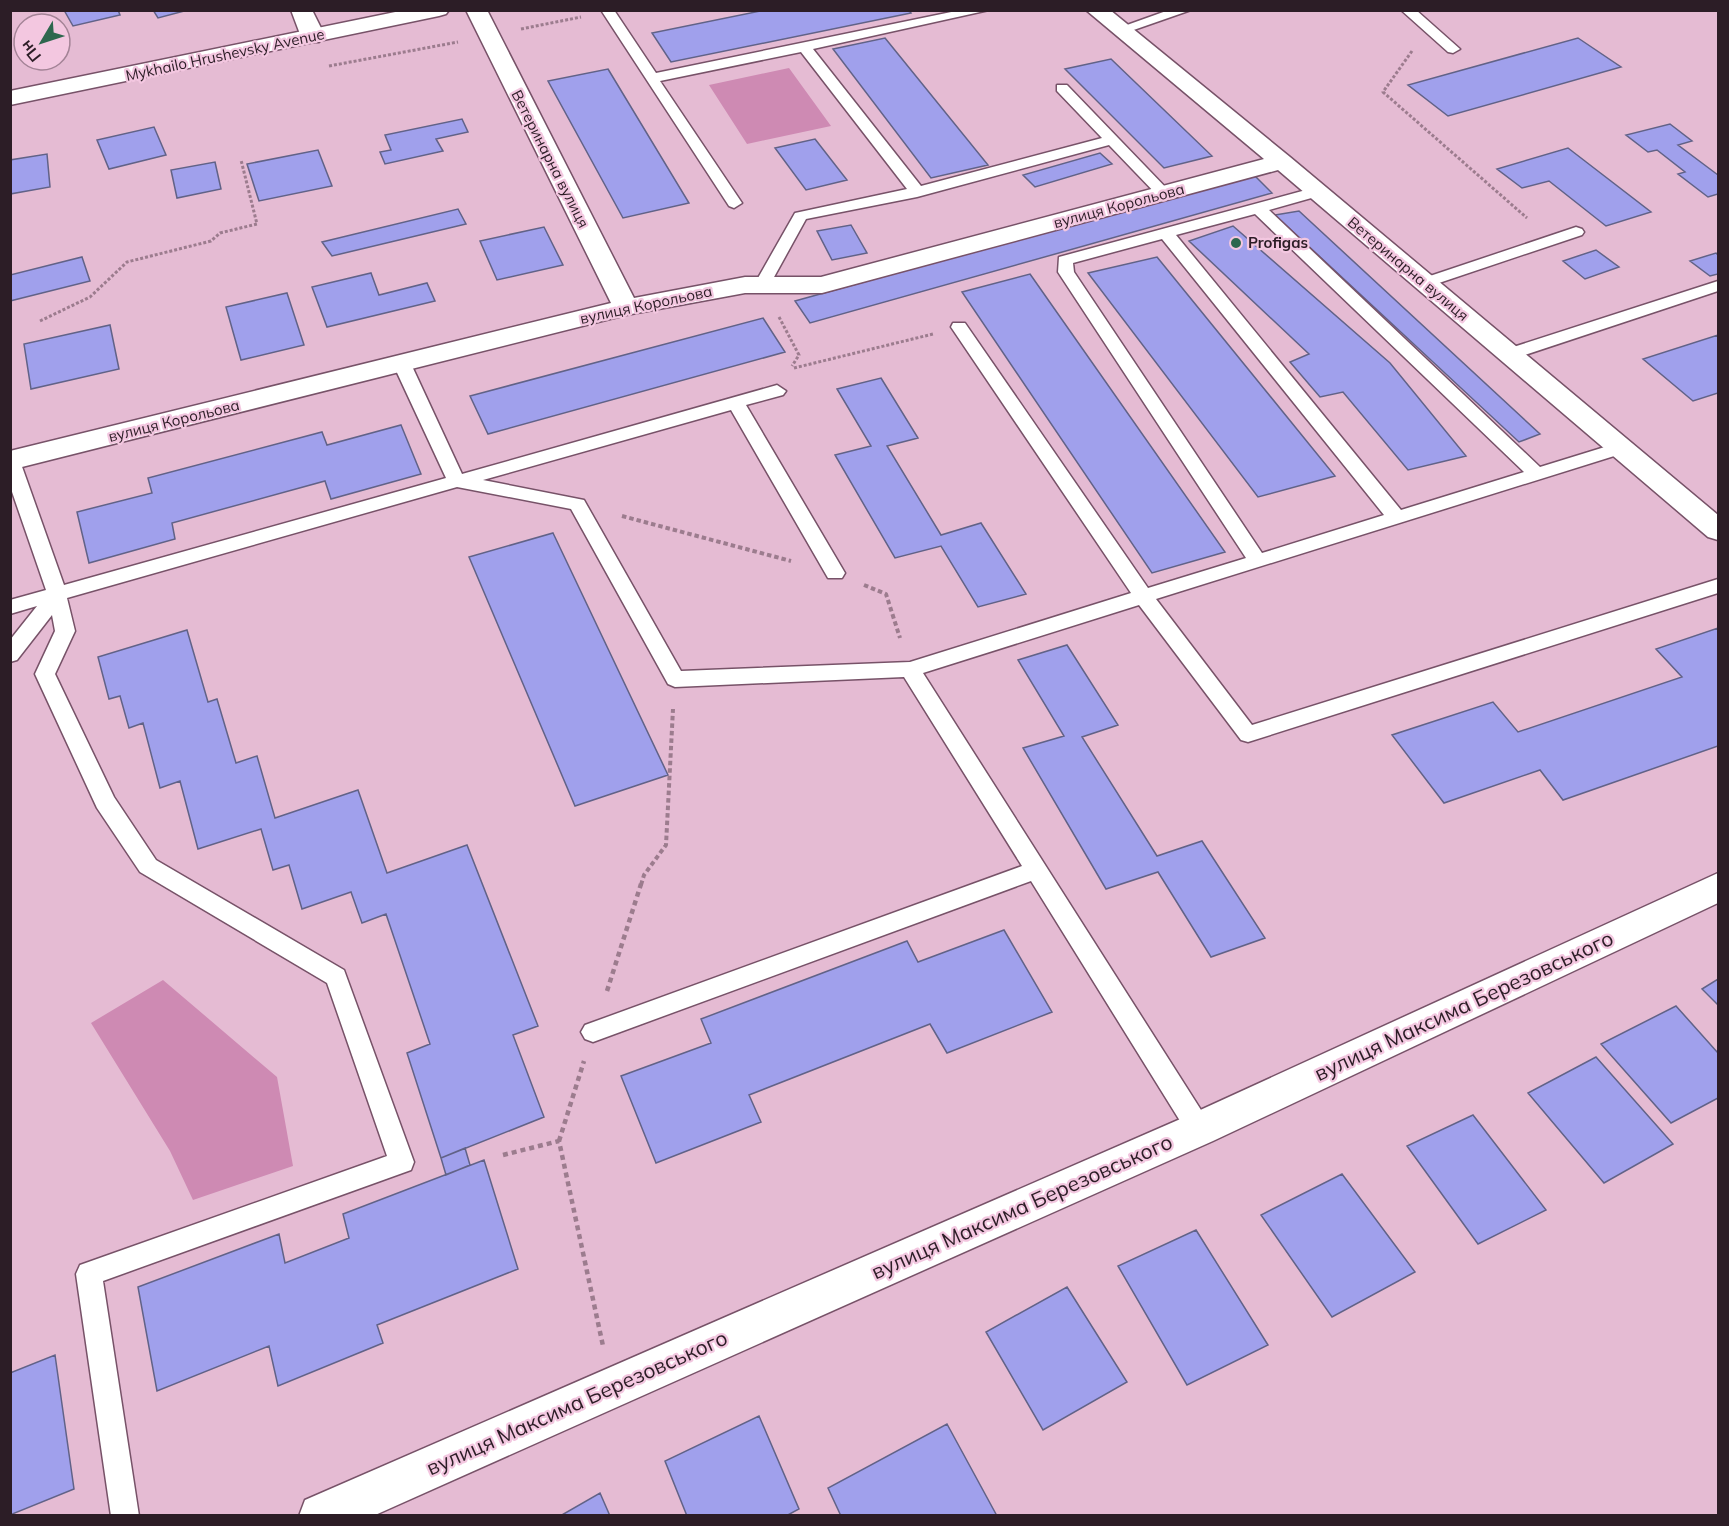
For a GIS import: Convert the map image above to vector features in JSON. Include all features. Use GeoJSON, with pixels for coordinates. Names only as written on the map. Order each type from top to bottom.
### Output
{"type":"FeatureCollection","features":[{"type":"Feature","properties":{"kind":"street"},"geometry":{"type":"LineString","coordinates":[[301,10],[312,32],[311,37]]}},
{"type":"Feature","properties":{"kind":"street","name":"Mykhailo Hrushevsky Avenue"},"geometry":{"type":"LineString","coordinates":[[10,98],[439,10]]}},
{"type":"Feature","properties":{"kind":"street","name":"Ветеринарна вулиця"},"geometry":{"type":"LineString","coordinates":[[476,10],[487,36],[626,307]]}},
{"type":"Feature","properties":{"kind":"street","name":"Ветеринарна вулиця"},"geometry":{"type":"LineString","coordinates":[[1096,10],[1282,162],[1719,530]]}},
{"type":"Feature","properties":{"kind":"street","name":"вулиця Корольова"},"geometry":{"type":"LineString","coordinates":[[11,461],[626,307],[745,285],[822,285],[1282,162]]}},
{"type":"Feature","properties":{"kind":"street","name":"вулиця Максима Березовського"},"geometry":{"type":"LineString","coordinates":[[321,1515],[1199,1129],[1719,887]]}},
{"type":"Feature","properties":{"kind":"lane"},"geometry":{"type":"LineString","coordinates":[[607,10],[734,203]]}},
{"type":"Feature","properties":{"kind":"lane"},"geometry":{"type":"LineString","coordinates":[[651,78],[983,10]]}},
{"type":"Feature","properties":{"kind":"lane"},"geometry":{"type":"LineString","coordinates":[[1120,30],[1185,10]]}},
{"type":"Feature","properties":{"kind":"lane"},"geometry":{"type":"LineString","coordinates":[[1407,10],[1453,49]]}},
{"type":"Feature","properties":{"kind":"lane"},"geometry":{"type":"LineString","coordinates":[[804,47],[917,192]]}},
{"type":"Feature","properties":{"kind":"lane"},"geometry":{"type":"LineString","coordinates":[[1062,88],[1164,194]]}},
{"type":"Feature","properties":{"kind":"lane"},"geometry":{"type":"LineString","coordinates":[[762,285],[800,216],[917,192],[1112,140]]}},
{"type":"Feature","properties":{"kind":"lane"},"geometry":{"type":"LineString","coordinates":[[1258,561],[1066,272],[1065,260],[1317,192]]}},
{"type":"Feature","properties":{"kind":"lane"},"geometry":{"type":"LineString","coordinates":[[1258,208],[1536,474]]}},
{"type":"Feature","properties":{"kind":"lane"},"geometry":{"type":"LineString","coordinates":[[1424,283],[1576,232]]}},
{"type":"Feature","properties":{"kind":"lane"},"geometry":{"type":"LineString","coordinates":[[1166,233],[1397,518]]}},
{"type":"Feature","properties":{"kind":"lane"},"geometry":{"type":"LineString","coordinates":[[1510,354],[1719,286]]}},
{"type":"Feature","properties":{"kind":"lane"},"geometry":{"type":"LineString","coordinates":[[959,327],[1143,596],[1248,734],[1719,586]]}},
{"type":"Feature","properties":{"kind":"lane"},"geometry":{"type":"LineString","coordinates":[[402,364],[456,482]]}},
{"type":"Feature","properties":{"kind":"lane"},"geometry":{"type":"LineString","coordinates":[[10,607],[777,390]]}},
{"type":"Feature","properties":{"kind":"lane"},"geometry":{"type":"LineString","coordinates":[[735,402],[835,573]]}},
{"type":"Feature","properties":{"kind":"lane"},"geometry":{"type":"LineString","coordinates":[[456,482],[577,504],[675,680],[910,669],[1621,448]]}},
{"type":"Feature","properties":{"kind":"lane"},"geometry":{"type":"LineString","coordinates":[[11,461],[57,594],[65,631],[45,674],[105,802],[148,866],[336,977],[402,1162],[89,1274],[125,1515]]}},
{"type":"Feature","properties":{"kind":"lane"},"geometry":{"type":"LineString","coordinates":[[10,655],[57,594]]}},
{"type":"Feature","properties":{"kind":"lane"},"geometry":{"type":"LineString","coordinates":[[910,669],[1038,869],[1199,1129]]}},
{"type":"Feature","properties":{"kind":"lane"},"geometry":{"type":"LineString","coordinates":[[593,1032],[1038,869]]}},
{"type":"Feature","properties":{"kind":"path"},"geometry":{"type":"LineString","coordinates":[[1428,28],[1383,92],[1552,240]]}},
{"type":"Feature","properties":{"kind":"path"},"geometry":{"type":"LineString","coordinates":[[40,321],[90,297],[127,262],[212,241],[220,233],[257,224],[241,160]]}},
{"type":"Feature","properties":{"kind":"path"},"geometry":{"type":"LineString","coordinates":[[762,285],[798,355],[790,369],[959,327]]}},
{"type":"Feature","properties":{"kind":"path"},"geometry":{"type":"LineString","coordinates":[[577,504],[835,573],[886,594],[910,669]]}},
{"type":"Feature","properties":{"kind":"path"},"geometry":{"type":"LineString","coordinates":[[612,1387],[559,1141],[644,874],[666,845],[675,680]]}},
{"type":"Feature","properties":{"kind":"path"},"geometry":{"type":"LineString","coordinates":[[502,1155],[559,1141]]}},
{"type":"Feature","properties":{"kind":"shaded area"},"geometry":{"type":"Polygon","coordinates":[[[789,68],[831,126],[747,144],[709,85],[789,68]]]}},
{"type":"Feature","properties":{"kind":"shaded area"},"geometry":{"type":"Polygon","coordinates":[[[163,980],[277,1077],[293,1166],[193,1200],[170,1151],[91,1023],[163,980]]]}},
{"type":"Feature","properties":{"kind":"building"},"geometry":{"type":"Polygon","coordinates":[[[64,10],[118,10],[120,15],[73,26],[72,12],[64,10]]]}},
{"type":"Feature","properties":{"kind":"building"},"geometry":{"type":"Polygon","coordinates":[[[153,10],[188,10],[158,18],[153,10]]]}},
{"type":"Feature","properties":{"kind":"building"},"geometry":{"type":"Polygon","coordinates":[[[765,10],[909,10],[911,13],[671,62],[652,33],[765,10]]]}},
{"type":"Feature","properties":{"kind":"building"},"geometry":{"type":"Polygon","coordinates":[[[885,38],[988,165],[931,178],[833,49],[885,38]]]}},
{"type":"Feature","properties":{"kind":"building"},"geometry":{"type":"Polygon","coordinates":[[[1578,38],[1621,67],[1448,116],[1408,85],[1578,38]]]}},
{"type":"Feature","properties":{"kind":"building"},"geometry":{"type":"Polygon","coordinates":[[[1111,59],[1212,156],[1164,168],[1065,69],[1111,59]]]}},
{"type":"Feature","properties":{"kind":"building"},"geometry":{"type":"Polygon","coordinates":[[[608,69],[689,203],[623,218],[548,81],[608,69]]]}},
{"type":"Feature","properties":{"kind":"building"},"geometry":{"type":"Polygon","coordinates":[[[462,119],[468,132],[436,139],[443,151],[385,164],[380,152],[391,150],[385,135],[462,119]]]}},
{"type":"Feature","properties":{"kind":"building"},"geometry":{"type":"Polygon","coordinates":[[[1670,124],[1692,141],[1678,145],[1718,175],[1718,194],[1708,197],[1678,174],[1685,172],[1657,150],[1648,152],[1626,135],[1670,124]]]}},
{"type":"Feature","properties":{"kind":"building"},"geometry":{"type":"Polygon","coordinates":[[[154,127],[166,155],[109,169],[97,140],[154,127]]]}},
{"type":"Feature","properties":{"kind":"building"},"geometry":{"type":"Polygon","coordinates":[[[815,139],[847,180],[806,190],[775,148],[815,139]]]}},
{"type":"Feature","properties":{"kind":"building"},"geometry":{"type":"Polygon","coordinates":[[[1568,148],[1651,212],[1606,226],[1549,181],[1522,188],[1497,169],[1568,148]]]}},
{"type":"Feature","properties":{"kind":"building"},"geometry":{"type":"Polygon","coordinates":[[[318,150],[332,186],[259,201],[247,164],[318,150]]]}},
{"type":"Feature","properties":{"kind":"building"},"geometry":{"type":"Polygon","coordinates":[[[1100,153],[1112,164],[1035,187],[1023,175],[1100,153]]]}},
{"type":"Feature","properties":{"kind":"building"},"geometry":{"type":"Polygon","coordinates":[[[47,154],[50,187],[10,194],[10,160],[47,154]]]}},
{"type":"Feature","properties":{"kind":"building"},"geometry":{"type":"Polygon","coordinates":[[[215,162],[221,189],[177,198],[171,170],[215,162]]]}},
{"type":"Feature","properties":{"kind":"building"},"geometry":{"type":"Polygon","coordinates":[[[1253,174],[1272,193],[810,323],[795,301],[1253,174]]]}},
{"type":"Feature","properties":{"kind":"building"},"geometry":{"type":"Polygon","coordinates":[[[458,209],[466,224],[332,256],[322,242],[458,209]]]}},
{"type":"Feature","properties":{"kind":"building"},"geometry":{"type":"Polygon","coordinates":[[[1299,211],[1540,434],[1519,442],[1275,215],[1299,211]]]}},
{"type":"Feature","properties":{"kind":"building"},"geometry":{"type":"Polygon","coordinates":[[[851,225],[867,253],[832,260],[817,231],[851,225]]]}},
{"type":"Feature","properties":{"kind":"building"},"geometry":{"type":"Polygon","coordinates":[[[1233,226],[1390,363],[1466,456],[1408,470],[1343,392],[1320,397],[1290,362],[1309,354],[1189,241],[1233,226]]]}},
{"type":"Feature","properties":{"kind":"building"},"geometry":{"type":"Polygon","coordinates":[[[544,227],[563,265],[497,280],[480,241],[544,227]]]}},
{"type":"Feature","properties":{"kind":"building"},"geometry":{"type":"Polygon","coordinates":[[[1596,250],[1619,267],[1585,279],[1563,261],[1596,250]]]}},
{"type":"Feature","properties":{"kind":"building"},"geometry":{"type":"Polygon","coordinates":[[[1716,253],[1718,255],[1718,274],[1710,276],[1690,261],[1716,253]]]}},
{"type":"Feature","properties":{"kind":"building"},"geometry":{"type":"Polygon","coordinates":[[[82,257],[90,281],[10,301],[10,275],[82,257]]]}},
{"type":"Feature","properties":{"kind":"building"},"geometry":{"type":"Polygon","coordinates":[[[1157,257],[1335,476],[1258,497],[1088,273],[1157,257]]]}},
{"type":"Feature","properties":{"kind":"building"},"geometry":{"type":"Polygon","coordinates":[[[371,273],[379,295],[427,283],[435,301],[327,327],[312,287],[371,273]]]}},
{"type":"Feature","properties":{"kind":"building"},"geometry":{"type":"Polygon","coordinates":[[[1030,274],[1225,552],[1152,573],[962,292],[1030,274]]]}},
{"type":"Feature","properties":{"kind":"building"},"geometry":{"type":"Polygon","coordinates":[[[287,293],[304,345],[241,360],[226,307],[287,293]]]}},
{"type":"Feature","properties":{"kind":"building"},"geometry":{"type":"Polygon","coordinates":[[[763,318],[785,352],[488,434],[470,396],[763,318]]]}},
{"type":"Feature","properties":{"kind":"building"},"geometry":{"type":"Polygon","coordinates":[[[110,325],[119,369],[31,389],[24,344],[110,325]]]}},
{"type":"Feature","properties":{"kind":"building"},"geometry":{"type":"Polygon","coordinates":[[[1718,335],[1718,393],[1693,401],[1643,359],[1718,335]]]}},
{"type":"Feature","properties":{"kind":"building"},"geometry":{"type":"Polygon","coordinates":[[[881,378],[918,438],[887,446],[941,535],[981,523],[1026,594],[978,607],[941,546],[895,558],[835,455],[871,446],[837,389],[881,378]]]}},
{"type":"Feature","properties":{"kind":"building"},"geometry":{"type":"Polygon","coordinates":[[[401,425],[421,474],[331,499],[325,481],[172,523],[175,539],[89,563],[77,512],[152,493],[148,478],[322,432],[327,445],[401,425]]]}},
{"type":"Feature","properties":{"kind":"building"},"geometry":{"type":"Polygon","coordinates":[[[553,533],[668,775],[575,806],[469,557],[553,533]]]}},
{"type":"Feature","properties":{"kind":"building"},"geometry":{"type":"Polygon","coordinates":[[[1718,628],[1718,746],[1563,800],[1540,770],[1444,803],[1392,735],[1493,702],[1518,732],[1682,677],[1656,649],[1718,628]]]}},
{"type":"Feature","properties":{"kind":"building"},"geometry":{"type":"Polygon","coordinates":[[[187,630],[208,702],[217,699],[236,763],[257,756],[275,818],[358,790],[387,873],[467,845],[538,1026],[513,1035],[544,1117],[441,1158],[407,1053],[430,1044],[386,914],[362,923],[351,892],[302,909],[289,865],[273,870],[261,829],[198,849],[180,781],[160,788],[143,723],[129,728],[120,696],[109,699],[98,657],[187,630]]]}},
{"type":"Feature","properties":{"kind":"building"},"geometry":{"type":"Polygon","coordinates":[[[1067,645],[1118,725],[1082,737],[1157,856],[1202,841],[1265,938],[1211,957],[1158,872],[1106,889],[1023,748],[1064,736],[1018,660],[1067,645]]]}},
{"type":"Feature","properties":{"kind":"building"},"geometry":{"type":"Polygon","coordinates":[[[1004,930],[1052,1012],[947,1053],[930,1024],[749,1095],[761,1122],[656,1163],[621,1076],[711,1043],[701,1019],[907,941],[918,962],[1004,930]]]}},
{"type":"Feature","properties":{"kind":"building"},"geometry":{"type":"Polygon","coordinates":[[[1718,979],[1718,1005],[1702,989],[1718,979]]]}},
{"type":"Feature","properties":{"kind":"building"},"geometry":{"type":"Polygon","coordinates":[[[1676,1006],[1718,1053],[1718,1098],[1671,1123],[1601,1044],[1676,1006]]]}},
{"type":"Feature","properties":{"kind":"building"},"geometry":{"type":"Polygon","coordinates":[[[1596,1057],[1673,1144],[1604,1183],[1528,1093],[1596,1057]]]}},
{"type":"Feature","properties":{"kind":"building"},"geometry":{"type":"Polygon","coordinates":[[[1473,1115],[1546,1210],[1478,1244],[1407,1146],[1473,1115]]]}},
{"type":"Feature","properties":{"kind":"building"},"geometry":{"type":"Polygon","coordinates":[[[465,1148],[470,1165],[446,1175],[441,1158],[465,1148]]]}},
{"type":"Feature","properties":{"kind":"building"},"geometry":{"type":"Polygon","coordinates":[[[484,1160],[518,1269],[377,1325],[383,1343],[278,1386],[269,1346],[157,1391],[138,1287],[279,1234],[285,1263],[349,1238],[343,1214],[484,1160]]]}},
{"type":"Feature","properties":{"kind":"building"},"geometry":{"type":"Polygon","coordinates":[[[1342,1174],[1415,1272],[1332,1317],[1261,1215],[1342,1174]]]}},
{"type":"Feature","properties":{"kind":"building"},"geometry":{"type":"Polygon","coordinates":[[[1196,1230],[1268,1345],[1187,1385],[1118,1266],[1196,1230]]]}},
{"type":"Feature","properties":{"kind":"building"},"geometry":{"type":"Polygon","coordinates":[[[1067,1287],[1127,1382],[1043,1430],[986,1332],[1067,1287]]]}},
{"type":"Feature","properties":{"kind":"building"},"geometry":{"type":"Polygon","coordinates":[[[55,1355],[74,1489],[10,1515],[10,1373],[55,1355]]]}},
{"type":"Feature","properties":{"kind":"building"},"geometry":{"type":"Polygon","coordinates":[[[759,1416],[799,1509],[786,1516],[687,1516],[665,1461],[759,1416]]]}},
{"type":"Feature","properties":{"kind":"building"},"geometry":{"type":"Polygon","coordinates":[[[947,1424],[997,1516],[841,1516],[828,1488],[947,1424]]]}},
{"type":"Feature","properties":{"kind":"building"},"geometry":{"type":"Polygon","coordinates":[[[600,1493],[610,1516],[560,1516],[600,1493]]]}},
{"type":"Feature","properties":{"kind":"place","name":"Profigas"},"geometry":{"type":"Point","coordinates":[1236,243]}}]}
